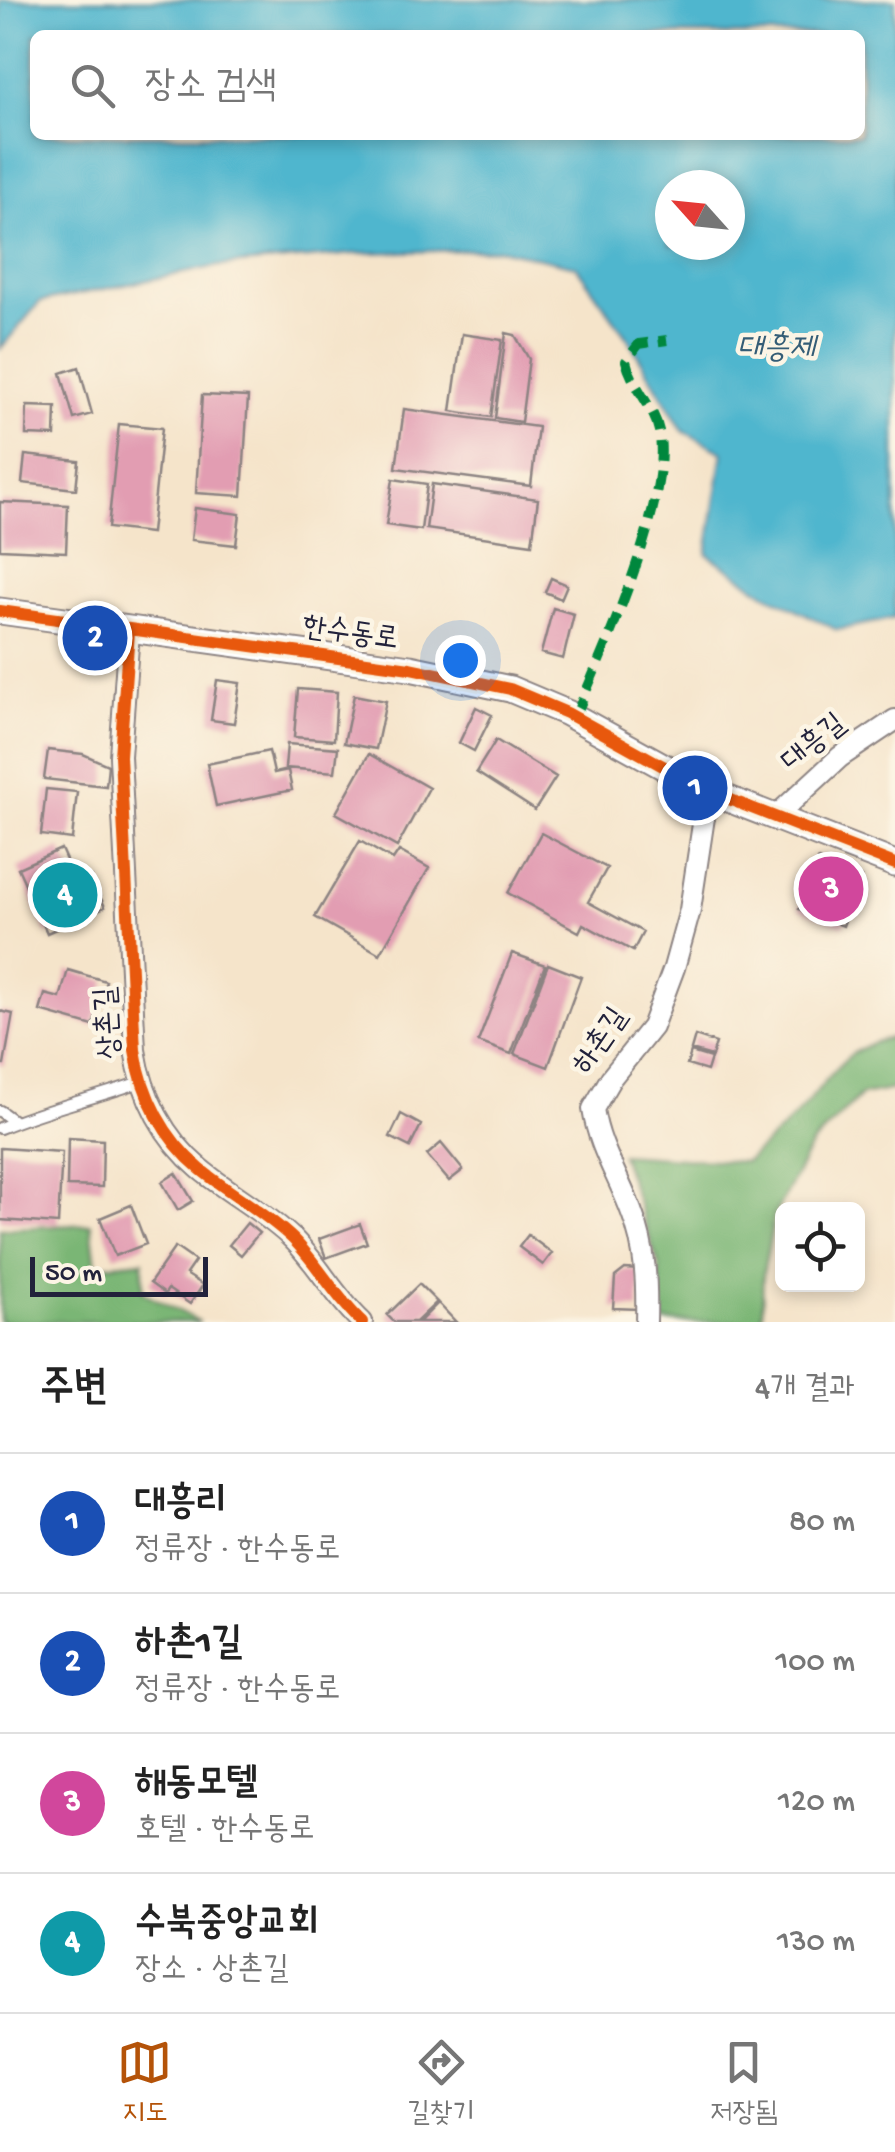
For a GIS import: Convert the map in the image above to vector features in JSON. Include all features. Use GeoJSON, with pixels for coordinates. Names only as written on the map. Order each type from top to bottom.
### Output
{"type":"FeatureCollection","features":[{"type":"Feature","properties":{"kind":"street","name":"한수동로"},"geometry":{"type":"LineString","coordinates":[[0,611],[410,668],[510,688],[568,713],[708,791],[895,864]]}},
{"type":"Feature","properties":{"kind":"street","name":"상촌길"},"geometry":{"type":"LineString","coordinates":[[129,630],[120,756],[140,1082],[162,1125],[200,1168],[271,1218],[362,1322]]}},
{"type":"Feature","properties":{"kind":"street","name":"대흥길"},"geometry":{"type":"LineString","coordinates":[[775,817],[840,757],[895,720]]}},
{"type":"Feature","properties":{"kind":"street","name":"하촌길"},"geometry":{"type":"LineString","coordinates":[[646,1322],[648,1271],[632,1213],[606,1156],[594,1109],[611,1078],[652,1027],[674,968],[690,910],[708,791]]}},
{"type":"Feature","properties":{"kind":"lane","name":"상촌길"},"geometry":{"type":"LineString","coordinates":[[0,1128],[140,1082]]}},
{"type":"Feature","properties":{"kind":"lane"},"geometry":{"type":"LineString","coordinates":[[0,1112],[15,1122]]}},
{"type":"Feature","properties":{"kind":"green space"},"geometry":{"type":"Polygon","coordinates":[[[895,1037],[895,1089],[861,1095],[812,1144],[781,1202],[775,1202],[763,1274],[762,1322],[659,1322],[659,1266],[621,1154],[745,1162],[792,1119],[839,1065],[877,1041],[895,1037]]]}},
{"type":"Feature","properties":{"kind":"green space"},"geometry":{"type":"Polygon","coordinates":[[[91,1224],[96,1266],[143,1261],[143,1292],[200,1322],[0,1322],[0,1229],[91,1224]]]}},
{"type":"Feature","properties":{"kind":"water","name":"대흥제"},"geometry":{"type":"Polygon","coordinates":[[[0,0],[895,0],[895,618],[837,630],[766,594],[707,554],[723,452],[683,431],[629,340],[576,266],[499,249],[364,253],[218,266],[40,302],[0,349],[0,0]]]}},
{"type":"Feature","properties":{"kind":"building"},"geometry":{"type":"Polygon","coordinates":[[[506,333],[515,335],[529,359],[521,422],[495,418],[506,333]]]}},
{"type":"Feature","properties":{"kind":"building"},"geometry":{"type":"Polygon","coordinates":[[[462,334],[502,340],[491,417],[451,411],[462,334]]]}},
{"type":"Feature","properties":{"kind":"building"},"geometry":{"type":"Polygon","coordinates":[[[79,367],[92,414],[74,419],[61,373],[79,367]]]}},
{"type":"Feature","properties":{"kind":"building"},"geometry":{"type":"Polygon","coordinates":[[[202,395],[248,397],[242,496],[196,493],[202,395]]]}},
{"type":"Feature","properties":{"kind":"building"},"geometry":{"type":"Polygon","coordinates":[[[27,406],[56,407],[55,436],[26,435],[27,406]]]}},
{"type":"Feature","properties":{"kind":"building"},"geometry":{"type":"Polygon","coordinates":[[[404,409],[538,427],[531,486],[396,468],[404,409]]]}},
{"type":"Feature","properties":{"kind":"building"},"geometry":{"type":"Polygon","coordinates":[[[119,424],[162,428],[151,533],[108,528],[119,424]]]}},
{"type":"Feature","properties":{"kind":"building"},"geometry":{"type":"Polygon","coordinates":[[[25,455],[79,461],[76,489],[22,483],[25,455]]]}},
{"type":"Feature","properties":{"kind":"building"},"geometry":{"type":"Polygon","coordinates":[[[393,479],[427,484],[421,530],[386,525],[393,479]]]}},
{"type":"Feature","properties":{"kind":"building"},"geometry":{"type":"Polygon","coordinates":[[[432,484],[538,499],[532,544],[426,529],[432,484]]]}},
{"type":"Feature","properties":{"kind":"building"},"geometry":{"type":"Polygon","coordinates":[[[0,502],[68,505],[66,552],[0,549],[0,502]]]}},
{"type":"Feature","properties":{"kind":"building"},"geometry":{"type":"Polygon","coordinates":[[[195,508],[240,514],[236,545],[191,540],[195,508]]]}},
{"type":"Feature","properties":{"kind":"building"},"geometry":{"type":"Polygon","coordinates":[[[551,578],[567,585],[561,599],[545,592],[551,578]]]}},
{"type":"Feature","properties":{"kind":"building"},"geometry":{"type":"Polygon","coordinates":[[[553,608],[574,614],[563,659],[541,653],[553,608]]]}},
{"type":"Feature","properties":{"kind":"building"},"geometry":{"type":"Polygon","coordinates":[[[217,680],[240,683],[234,723],[211,720],[217,680]]]}},
{"type":"Feature","properties":{"kind":"building"},"geometry":{"type":"Polygon","coordinates":[[[298,689],[337,692],[334,740],[294,737],[298,689]]]}},
{"type":"Feature","properties":{"kind":"building"},"geometry":{"type":"Polygon","coordinates":[[[354,695],[386,701],[376,749],[344,743],[354,695]]]}},
{"type":"Feature","properties":{"kind":"building"},"geometry":{"type":"Polygon","coordinates":[[[476,707],[492,715],[474,751],[459,743],[476,707]]]}},
{"type":"Feature","properties":{"kind":"building"},"geometry":{"type":"Polygon","coordinates":[[[496,740],[556,777],[535,810],[476,772],[496,740]]]}},
{"type":"Feature","properties":{"kind":"building"},"geometry":{"type":"Polygon","coordinates":[[[287,744],[338,748],[335,772],[285,768],[287,744]]]}},
{"type":"Feature","properties":{"kind":"building"},"geometry":{"type":"Polygon","coordinates":[[[48,750],[83,754],[108,765],[106,786],[44,779],[48,750]]]}},
{"type":"Feature","properties":{"kind":"building"},"geometry":{"type":"Polygon","coordinates":[[[269,751],[274,773],[288,770],[292,790],[216,806],[207,764],[269,751]]]}},
{"type":"Feature","properties":{"kind":"building"},"geometry":{"type":"Polygon","coordinates":[[[369,754],[429,788],[397,847],[336,813],[369,754]]]}},
{"type":"Feature","properties":{"kind":"building"},"geometry":{"type":"Polygon","coordinates":[[[46,789],[77,792],[72,839],[41,835],[46,789]]]}},
{"type":"Feature","properties":{"kind":"building"},"geometry":{"type":"Polygon","coordinates":[[[541,833],[607,868],[588,902],[643,932],[633,951],[583,924],[579,932],[508,893],[541,833]]]}},
{"type":"Feature","properties":{"kind":"building"},"geometry":{"type":"Polygon","coordinates":[[[360,841],[393,860],[399,851],[429,868],[380,954],[315,917],[360,841]]]}},
{"type":"Feature","properties":{"kind":"building"},"geometry":{"type":"Polygon","coordinates":[[[61,849],[76,883],[91,877],[105,907],[47,933],[18,868],[61,849]]]}},
{"type":"Feature","properties":{"kind":"building"},"geometry":{"type":"Polygon","coordinates":[[[818,860],[861,877],[843,926],[799,909],[818,860]]]}},
{"type":"Feature","properties":{"kind":"building"},"geometry":{"type":"Polygon","coordinates":[[[512,953],[545,965],[511,1054],[478,1042],[512,953]]]}},
{"type":"Feature","properties":{"kind":"building"},"geometry":{"type":"Polygon","coordinates":[[[548,964],[581,977],[548,1067],[514,1054],[548,964]]]}},
{"type":"Feature","properties":{"kind":"building"},"geometry":{"type":"Polygon","coordinates":[[[68,970],[106,981],[93,1026],[40,1011],[45,994],[60,998],[68,970]]]}},
{"type":"Feature","properties":{"kind":"building"},"geometry":{"type":"Polygon","coordinates":[[[0,1011],[13,1014],[4,1065],[0,1065],[0,1011]]]}},
{"type":"Feature","properties":{"kind":"building"},"geometry":{"type":"Polygon","coordinates":[[[695,1036],[716,1043],[712,1056],[691,1050],[695,1036]]]}},
{"type":"Feature","properties":{"kind":"building"},"geometry":{"type":"Polygon","coordinates":[[[691,1052],[711,1058],[707,1071],[687,1065],[691,1052]]]}},
{"type":"Feature","properties":{"kind":"building"},"geometry":{"type":"Polygon","coordinates":[[[401,1114],[421,1125],[410,1147],[390,1137],[401,1114]]]}},
{"type":"Feature","properties":{"kind":"building"},"geometry":{"type":"Polygon","coordinates":[[[68,1138],[103,1140],[102,1187],[67,1186],[68,1138]]]}},
{"type":"Feature","properties":{"kind":"building"},"geometry":{"type":"Polygon","coordinates":[[[441,1143],[463,1170],[449,1181],[427,1155],[441,1143]]]}},
{"type":"Feature","properties":{"kind":"building"},"geometry":{"type":"Polygon","coordinates":[[[0,1148],[62,1152],[58,1224],[0,1220],[0,1148]]]}},
{"type":"Feature","properties":{"kind":"building"},"geometry":{"type":"Polygon","coordinates":[[[176,1173],[193,1201],[178,1210],[162,1182],[176,1173]]]}},
{"type":"Feature","properties":{"kind":"building"},"geometry":{"type":"Polygon","coordinates":[[[131,1205],[146,1244],[115,1256],[100,1218],[131,1205]]]}},
{"type":"Feature","properties":{"kind":"building"},"geometry":{"type":"Polygon","coordinates":[[[247,1223],[259,1233],[241,1255],[229,1245],[247,1223]]]}},
{"type":"Feature","properties":{"kind":"building"},"geometry":{"type":"Polygon","coordinates":[[[360,1224],[367,1243],[326,1258],[319,1239],[360,1224]]]}},
{"type":"Feature","properties":{"kind":"building"},"geometry":{"type":"Polygon","coordinates":[[[528,1235],[552,1253],[543,1265],[519,1247],[528,1235]]]}},
{"type":"Feature","properties":{"kind":"building"},"geometry":{"type":"Polygon","coordinates":[[[175,1247],[195,1261],[186,1274],[203,1285],[190,1304],[168,1289],[165,1294],[150,1283],[175,1247]]]}},
{"type":"Feature","properties":{"kind":"building"},"geometry":{"type":"Polygon","coordinates":[[[625,1269],[640,1270],[639,1309],[613,1308],[615,1277],[625,1269]]]}},
{"type":"Feature","properties":{"kind":"building"},"geometry":{"type":"Polygon","coordinates":[[[419,1284],[437,1302],[416,1322],[394,1322],[387,1315],[419,1284]]]}},
{"type":"Feature","properties":{"kind":"building"},"geometry":{"type":"Polygon","coordinates":[[[438,1303],[456,1322],[419,1322],[438,1303]]]}},
{"type":"Feature","properties":{"kind":"marked path"},"geometry":{"type":"LineString","coordinates":[[575,717],[633,575],[656,495],[661,460],[659,431],[626,361],[639,344],[667,340]]}},
{"type":"Feature","properties":{"kind":"cycle path"},"geometry":{"type":"LineString","coordinates":[[0,611],[410,668],[510,689],[567,713],[708,791],[895,864]]}},
{"type":"Feature","properties":{"kind":"cycle path"},"geometry":{"type":"LineString","coordinates":[[129,631],[120,756],[135,1050],[143,1084],[165,1130],[187,1157],[293,1239],[362,1322]]}},
{"type":"Feature","properties":{"kind":"place","name":"하촌1길"},"geometry":{"type":"Point","coordinates":[95,638]}},
{"type":"Feature","properties":{"kind":"place","name":"대흥리"},"geometry":{"type":"Point","coordinates":[695,788]}},
{"type":"Feature","properties":{"kind":"place","name":"해동모텔"},"geometry":{"type":"Point","coordinates":[831,889]}},
{"type":"Feature","properties":{"kind":"place","name":"수북중앙교회"},"geometry":{"type":"Point","coordinates":[65,895]}}]}
